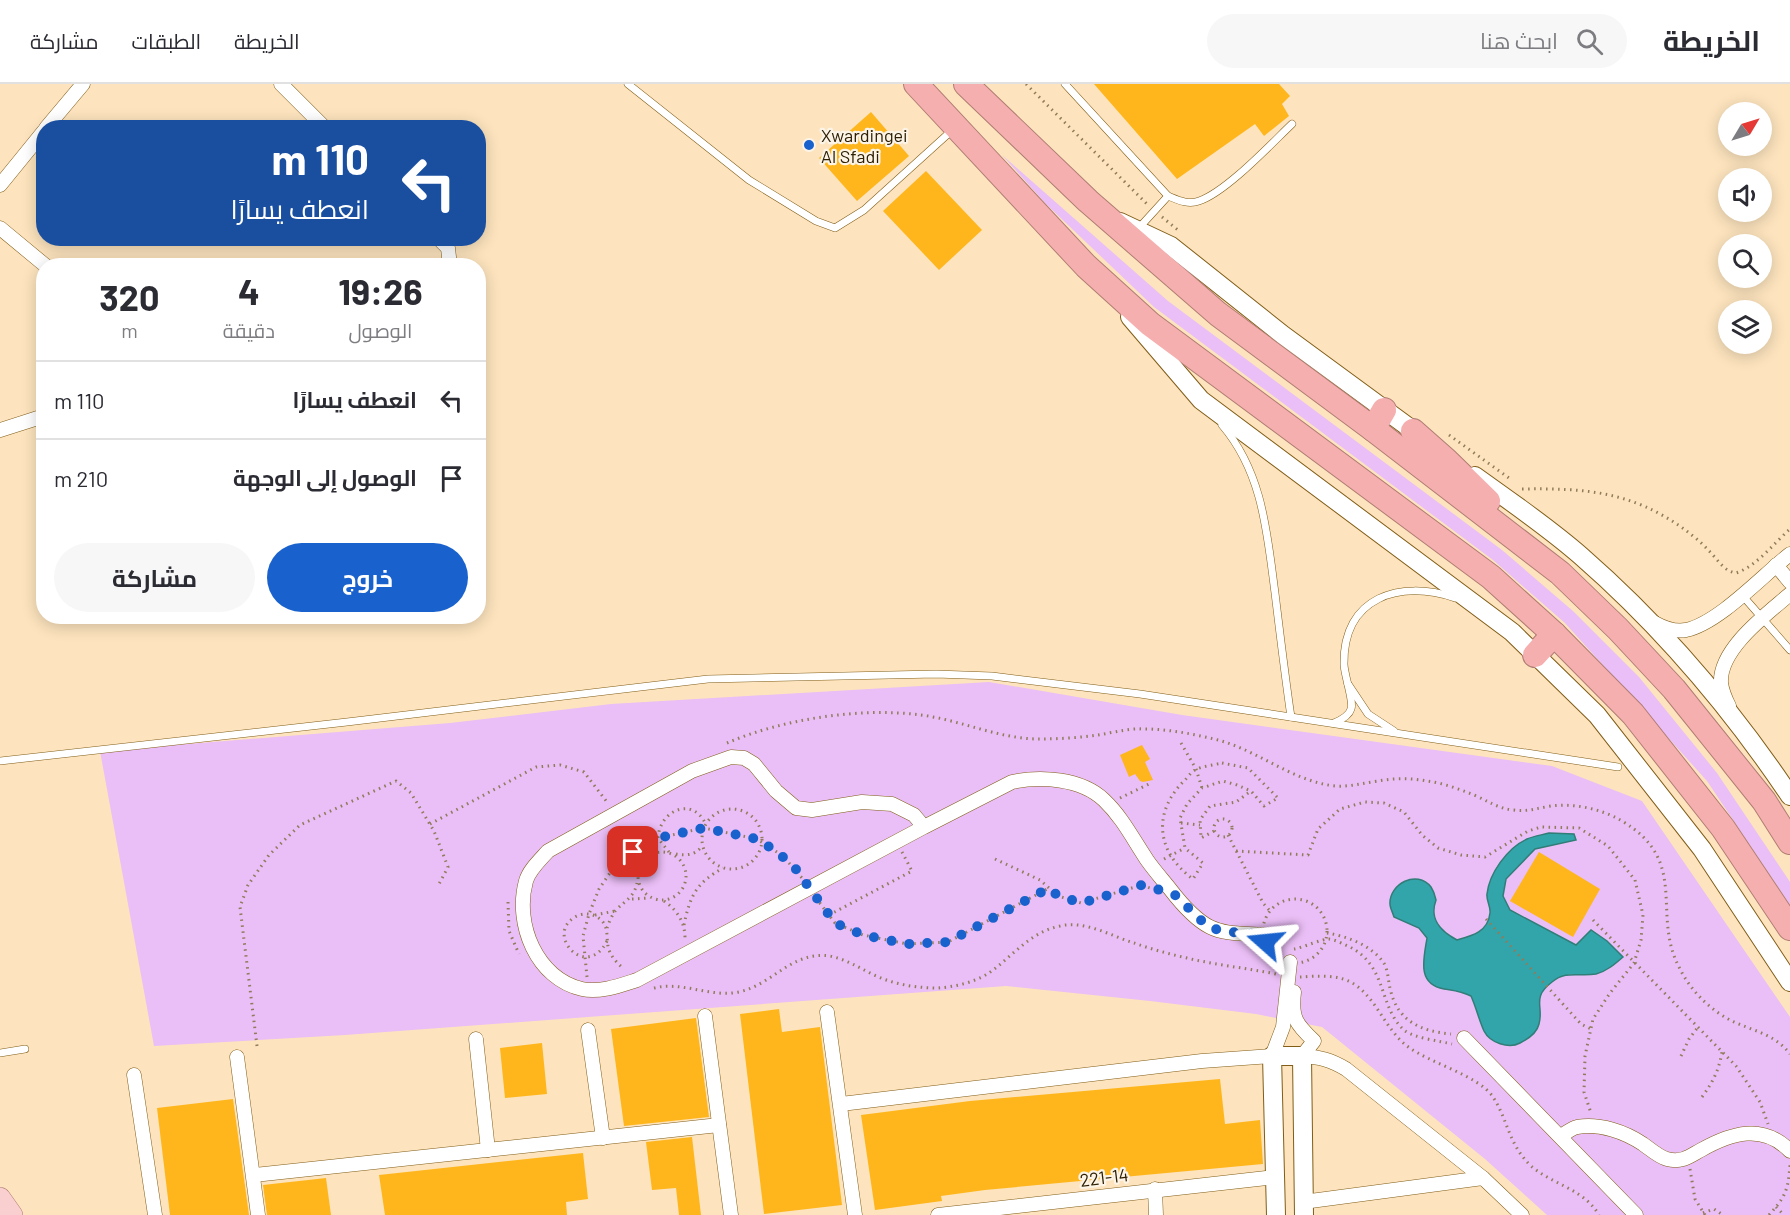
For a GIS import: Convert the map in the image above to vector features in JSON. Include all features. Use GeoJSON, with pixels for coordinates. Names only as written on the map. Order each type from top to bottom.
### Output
{"type":"FeatureCollection","features":[{"type":"Feature","properties":{"kind":"highway"},"geometry":{"type":"LineString","coordinates":[[898,84],[948,134],[1023,200]]}},
{"type":"Feature","properties":{"kind":"highway"},"geometry":{"type":"LineString","coordinates":[[916,84],[1086,266],[1160,331],[1491,577],[1554,634],[1633,714],[1723,828],[1790,928]]}},
{"type":"Feature","properties":{"kind":"highway"},"geometry":{"type":"LineString","coordinates":[[966,84],[1084,197],[1218,314],[1378,419],[1560,573]]}},
{"type":"Feature","properties":{"kind":"highway"},"geometry":{"type":"LineString","coordinates":[[981,84],[1084,197]]}},
{"type":"Feature","properties":{"kind":"highway"},"geometry":{"type":"LineString","coordinates":[[1413,431],[1447,461],[1618,629],[1674,689],[1764,801],[1790,842]]}},
{"type":"Feature","properties":{"kind":"highway"},"geometry":{"type":"LineString","coordinates":[[1535,655],[1554,634]]}},
{"type":"Feature","properties":{"kind":"main road"},"geometry":{"type":"LineString","coordinates":[[1084,197],[1107,215],[1171,246],[1282,335],[1378,419],[1413,431],[1582,556],[1690,665],[1758,750],[1790,796]]}},
{"type":"Feature","properties":{"kind":"main road"},"geometry":{"type":"LineString","coordinates":[[1086,266],[1201,400],[1512,632],[1597,715],[1702,849],[1790,982]]}},
{"type":"Feature","properties":{"kind":"main road"},"geometry":{"type":"LineString","coordinates":[[1276,1215],[1272,1056],[1302,1056],[1304,1209]]}},
{"type":"Feature","properties":{"kind":"main road"},"geometry":{"type":"LineString","coordinates":[[1275,1177],[1302,1176]]}},
{"type":"Feature","properties":{"kind":"main road"},"geometry":{"type":"LineString","coordinates":[[0,1198],[12,1215]]}},
{"type":"Feature","properties":{"kind":"street"},"geometry":{"type":"LineString","coordinates":[[280,84],[317,120]]}},
{"type":"Feature","properties":{"kind":"street"},"geometry":{"type":"LineString","coordinates":[[51,120],[74,87]]}},
{"type":"Feature","properties":{"kind":"street"},"geometry":{"type":"LineString","coordinates":[[0,185],[36,141]]}},
{"type":"Feature","properties":{"kind":"street"},"geometry":{"type":"LineString","coordinates":[[0,228],[36,258]]}},
{"type":"Feature","properties":{"kind":"street"},"geometry":{"type":"LineString","coordinates":[[0,430],[36,419]]}},
{"type":"Feature","properties":{"kind":"street"},"geometry":{"type":"LineString","coordinates":[[1635,608],[1649,619],[1670,630],[1687,630],[1720,612],[1790,554]]}},
{"type":"Feature","properties":{"kind":"street"},"geometry":{"type":"LineString","coordinates":[[1776,565],[1790,582]]}},
{"type":"Feature","properties":{"kind":"street"},"geometry":{"type":"LineString","coordinates":[[1758,750],[1729,706],[1721,681],[1722,672],[1733,649],[1790,594]]}},
{"type":"Feature","properties":{"kind":"street"},"geometry":{"type":"LineString","coordinates":[[924,827],[914,815],[892,804],[862,802],[812,810],[796,808],[776,791],[754,764],[744,759],[731,757],[692,771],[610,812],[548,851],[535,865],[526,881],[524,910],[527,934],[536,956],[558,979],[583,989],[646,983],[809,889],[924,827],[1012,782],[1028,778],[1074,784],[1089,790],[1107,804],[1130,831],[1151,865],[1174,894],[1207,926],[1221,931],[1264,935]]}},
{"type":"Feature","properties":{"kind":"street"},"geometry":{"type":"LineString","coordinates":[[841,1104],[1202,1061],[1272,1056],[1283,1027],[1293,970]]}},
{"type":"Feature","properties":{"kind":"street"},"geometry":{"type":"LineString","coordinates":[[1293,970],[1293,1002],[1297,1026],[1314,1041],[1302,1056]]}},
{"type":"Feature","properties":{"kind":"street"},"geometry":{"type":"LineString","coordinates":[[827,1012],[855,1215]]}},
{"type":"Feature","properties":{"kind":"street"},"geometry":{"type":"LineString","coordinates":[[705,1016],[731,1215]]}},
{"type":"Feature","properties":{"kind":"street"},"geometry":{"type":"LineString","coordinates":[[588,1030],[603,1137]]}},
{"type":"Feature","properties":{"kind":"street"},"geometry":{"type":"LineString","coordinates":[[1464,1038],[1636,1215]]}},
{"type":"Feature","properties":{"kind":"street"},"geometry":{"type":"LineString","coordinates":[[476,1039],[488,1150]]}},
{"type":"Feature","properties":{"kind":"street"},"geometry":{"type":"LineString","coordinates":[[1302,1056],[1330,1059],[1346,1069],[1483,1178],[1522,1215]]}},
{"type":"Feature","properties":{"kind":"street"},"geometry":{"type":"LineString","coordinates":[[237,1057],[258,1215]]}},
{"type":"Feature","properties":{"kind":"street"},"geometry":{"type":"LineString","coordinates":[[134,1075],[155,1215]]}},
{"type":"Feature","properties":{"kind":"street"},"geometry":{"type":"LineString","coordinates":[[254,1175],[719,1125]]}},
{"type":"Feature","properties":{"kind":"street"},"geometry":{"type":"LineString","coordinates":[[1561,1136],[1576,1127],[1607,1128],[1634,1138],[1666,1159],[1689,1159],[1700,1150],[1728,1137],[1756,1132],[1783,1143],[1790,1150]]}},
{"type":"Feature","properties":{"kind":"street","name":"221-14"},"geometry":{"type":"LineString","coordinates":[[938,1215],[1275,1177]]}},
{"type":"Feature","properties":{"kind":"street"},"geometry":{"type":"LineString","coordinates":[[1304,1209],[1483,1178]]}},
{"type":"Feature","properties":{"kind":"street"},"geometry":{"type":"LineString","coordinates":[[1155,1189],[1156,1215]]}},
{"type":"Feature","properties":{"kind":"lane"},"geometry":{"type":"LineString","coordinates":[[628,84],[749,180],[816,221],[835,228],[864,210],[948,134]]}},
{"type":"Feature","properties":{"kind":"lane"},"geometry":{"type":"LineString","coordinates":[[1065,84],[1168,196],[1182,202],[1197,202],[1217,192],[1292,124]]}},
{"type":"Feature","properties":{"kind":"lane"},"geometry":{"type":"LineString","coordinates":[[1137,230],[1168,196]]}},
{"type":"Feature","properties":{"kind":"lane"},"geometry":{"type":"LineString","coordinates":[[1201,400],[1225,428],[1245,458],[1259,494],[1267,533],[1290,717]]}},
{"type":"Feature","properties":{"kind":"lane"},"geometry":{"type":"LineString","coordinates":[[1334,723],[1344,718],[1351,711],[1352,706],[1344,663],[1348,637],[1357,617],[1381,597],[1410,590],[1440,593],[1459,599],[1491,617]]}},
{"type":"Feature","properties":{"kind":"lane"},"geometry":{"type":"LineString","coordinates":[[1742,595],[1790,650]]}},
{"type":"Feature","properties":{"kind":"lane"},"geometry":{"type":"LineString","coordinates":[[0,761],[708,679],[896,674],[992,676],[1140,694],[1618,767]]}},
{"type":"Feature","properties":{"kind":"lane"},"geometry":{"type":"LineString","coordinates":[[1347,682],[1368,714],[1398,733]]}},
{"type":"Feature","properties":{"kind":"lane"},"geometry":{"type":"LineString","coordinates":[[0,1053],[25,1049]]}},
{"type":"Feature","properties":{"kind":"path"},"geometry":{"type":"LineString","coordinates":[[1026,84],[1154,210],[1180,232]]}},
{"type":"Feature","properties":{"kind":"path"},"geometry":{"type":"LineString","coordinates":[[1440,429],[1531,496]]}},
{"type":"Feature","properties":{"kind":"path"},"geometry":{"type":"LineString","coordinates":[[1522,489],[1586,490],[1606,493],[1631,501],[1651,509],[1683,529],[1709,550],[1725,568],[1736,573],[1758,558],[1790,529]]}},
{"type":"Feature","properties":{"kind":"path"},"geometry":{"type":"LineString","coordinates":[[720,746],[749,734],[793,722],[866,714],[921,715],[1035,739],[1087,736],[1133,729],[1154,730],[1218,740],[1317,783],[1348,787],[1394,779],[1418,780],[1442,783],[1492,805],[1510,810],[1523,811],[1571,805],[1594,811],[1619,819],[1637,831],[1659,860],[1667,889],[1668,937],[1673,955],[1686,980],[1719,1014],[1774,1039],[1790,1054]]}},
{"type":"Feature","properties":{"kind":"path"},"geometry":{"type":"LineString","coordinates":[[1181,743],[1196,769],[1202,788]]}},
{"type":"Feature","properties":{"kind":"path"},"geometry":{"type":"LineString","coordinates":[[1222,763],[1248,768],[1278,798],[1264,806],[1251,791],[1237,784],[1223,781],[1202,788],[1188,804],[1180,818],[1185,848],[1203,863],[1193,879],[1180,870],[1169,856],[1163,835],[1162,817],[1172,792],[1196,769],[1222,763]]}},
{"type":"Feature","properties":{"kind":"path"},"geometry":{"type":"LineString","coordinates":[[430,824],[536,767],[560,765],[584,772],[610,812],[639,866],[636,891],[616,910],[607,930],[607,941],[609,950],[619,965],[646,983],[726,994],[750,989],[800,959],[829,956],[844,960],[897,983],[927,988],[951,987],[986,975],[1036,934],[1062,925],[1088,927],[1188,958],[1293,970],[1342,979],[1353,983],[1364,992],[1395,1035],[1407,1046],[1441,1066],[1480,1084],[1493,1097],[1509,1136],[1527,1162],[1540,1174],[1584,1197],[1599,1215]]}},
{"type":"Feature","properties":{"kind":"path"},"geometry":{"type":"LineString","coordinates":[[257,1046],[240,907],[248,885],[269,855],[300,825],[396,781],[411,793],[430,824],[448,867],[439,884]]}},
{"type":"Feature","properties":{"kind":"path"},"geometry":{"type":"LineString","coordinates":[[1107,804],[1149,784]]}},
{"type":"Feature","properties":{"kind":"path"},"geometry":{"type":"LineString","coordinates":[[1228,836],[1232,828],[1227,820],[1221,819],[1216,822],[1214,831],[1201,838],[1200,819],[1210,806],[1236,802],[1251,791]]}},
{"type":"Feature","properties":{"kind":"path"},"geometry":{"type":"LineString","coordinates":[[1236,851],[1308,855],[1318,830],[1340,809],[1365,802],[1384,803],[1404,812],[1422,835],[1438,848],[1461,855],[1485,858],[1528,831],[1541,827],[1579,828],[1608,846],[1635,880],[1643,915],[1641,940],[1634,963],[1593,1019],[1585,1056],[1584,1092],[1596,1127]]}},
{"type":"Feature","properties":{"kind":"path"},"geometry":{"type":"LineString","coordinates":[[663,900],[678,894],[686,880],[684,864],[658,838],[658,830],[666,816],[675,810],[691,810],[699,814],[705,827]]}},
{"type":"Feature","properties":{"kind":"path"},"geometry":{"type":"LineString","coordinates":[[639,866],[649,855],[657,852],[686,856],[699,850],[703,844],[705,827],[716,813],[726,810],[745,812],[753,817],[762,835],[759,854],[753,862],[734,870],[715,864],[708,857],[703,844]]}},
{"type":"Feature","properties":{"kind":"path"},"geometry":{"type":"LineString","coordinates":[[609,829],[610,812]]}},
{"type":"Feature","properties":{"kind":"path"},"geometry":{"type":"LineString","coordinates":[[1181,823],[1200,825]]}},
{"type":"Feature","properties":{"kind":"path"},"geometry":{"type":"LineString","coordinates":[[581,980],[589,982],[583,936],[599,889],[616,864],[658,838],[705,827],[757,839],[762,844],[773,848],[795,868],[835,923],[863,935],[907,944],[948,942],[1049,888]]}},
{"type":"Feature","properties":{"kind":"path"},"geometry":{"type":"LineString","coordinates":[[1214,831],[1220,836],[1228,836]]}},
{"type":"Feature","properties":{"kind":"path"},"geometry":{"type":"LineString","coordinates":[[1228,836],[1263,903],[1270,911]]}},
{"type":"Feature","properties":{"kind":"path"},"geometry":{"type":"LineString","coordinates":[[829,915],[912,871],[897,842]]}},
{"type":"Feature","properties":{"kind":"path"},"geometry":{"type":"LineString","coordinates":[[1151,865],[1185,848]]}},
{"type":"Feature","properties":{"kind":"path"},"geometry":{"type":"LineString","coordinates":[[995,859],[1010,864],[1058,896],[1082,903],[1142,885],[1174,894]]}},
{"type":"Feature","properties":{"kind":"path"},"geometry":{"type":"LineString","coordinates":[[694,938],[685,942],[684,925],[692,894],[703,881],[723,868]]}},
{"type":"Feature","properties":{"kind":"path"},"geometry":{"type":"LineString","coordinates":[[638,880],[642,890],[653,898]]}},
{"type":"Feature","properties":{"kind":"path"},"geometry":{"type":"LineString","coordinates":[[630,899],[642,897],[663,900],[676,910],[684,925]]}},
{"type":"Feature","properties":{"kind":"path"},"geometry":{"type":"LineString","coordinates":[[509,899],[510,931],[521,958]]}},
{"type":"Feature","properties":{"kind":"path"},"geometry":{"type":"LineString","coordinates":[[1299,899],[1318,908],[1324,917],[1327,933],[1323,947],[1316,955],[1293,970],[1270,951],[1264,935],[1265,920],[1278,904],[1299,899]]}},
{"type":"Feature","properties":{"kind":"path"},"geometry":{"type":"LineString","coordinates":[[607,941],[598,953],[584,957],[572,952],[567,946],[566,926],[576,916],[616,910]]}},
{"type":"Feature","properties":{"kind":"path"},"geometry":{"type":"LineString","coordinates":[[591,914],[602,921],[607,930]]}},
{"type":"Feature","properties":{"kind":"path"},"geometry":{"type":"LineString","coordinates":[[1486,919],[1581,1024],[1591,1029]]}},
{"type":"Feature","properties":{"kind":"path"},"geometry":{"type":"LineString","coordinates":[[1593,920],[1736,1066],[1760,1102],[1767,1119],[1768,1128],[1760,1126]]}},
{"type":"Feature","properties":{"kind":"path"},"geometry":{"type":"LineString","coordinates":[[1327,933],[1340,935],[1369,948],[1385,963],[1392,998],[1410,1023],[1431,1032],[1453,1034],[1464,1038]]}},
{"type":"Feature","properties":{"kind":"path"},"geometry":{"type":"LineString","coordinates":[[1681,1056],[1689,1039],[1698,1028]]}},
{"type":"Feature","properties":{"kind":"path"},"geometry":{"type":"LineString","coordinates":[[1702,1097],[1716,1076],[1722,1052]]}},
{"type":"Feature","properties":{"kind":"path"},"geometry":{"type":"LineString","coordinates":[[1689,1159],[1695,1199],[1704,1214],[1714,1209],[1722,1215]]}},
{"type":"Feature","properties":{"kind":"path"},"geometry":{"type":"LineString","coordinates":[[1769,1215],[1784,1198],[1789,1184],[1790,1164]]}},
{"type":"Feature","properties":{"kind":"path"},"geometry":{"type":"LineString","coordinates":[[1776,1207],[1784,1215]]}},
{"type":"Feature","properties":{"kind":"shaded area"},"geometry":{"type":"Polygon","coordinates":[[[1002,155],[1168,301],[1502,550],[1573,611],[1639,677],[1717,773],[1790,882],[1790,905],[1707,781],[1565,623],[1493,560],[1154,307],[1046,204],[1002,155]]]}},
{"type":"Feature","properties":{"kind":"shaded area"},"geometry":{"type":"Polygon","coordinates":[[[989,682],[1182,715],[1552,766],[1642,801],[1790,1017],[1790,1215],[1547,1215],[1485,1159],[1322,1027],[1256,1014],[1006,986],[345,1035],[154,1046],[100,751],[450,723],[611,704],[989,682]]]}},
{"type":"Feature","properties":{"kind":"water"},"geometry":{"type":"Polygon","coordinates":[[[1549,833],[1574,834],[1576,840],[1535,849],[1506,879],[1503,896],[1510,910],[1576,945],[1591,930],[1607,941],[1623,957],[1600,973],[1557,978],[1542,993],[1540,1018],[1536,1030],[1529,1038],[1516,1045],[1505,1045],[1495,1042],[1484,1031],[1471,996],[1435,986],[1429,982],[1424,969],[1427,938],[1419,928],[1394,917],[1390,906],[1391,897],[1394,890],[1405,881],[1419,879],[1431,887],[1435,894],[1435,919],[1441,928],[1457,940],[1474,935],[1483,929],[1489,919],[1488,886],[1500,862],[1520,843],[1549,833]]]}},
{"type":"Feature","properties":{"kind":"building"},"geometry":{"type":"Polygon","coordinates":[[[1094,84],[1279,84],[1290,96],[1282,104],[1289,116],[1264,136],[1255,124],[1177,179],[1094,84]]]}},
{"type":"Feature","properties":{"kind":"building"},"geometry":{"type":"Polygon","coordinates":[[[871,112],[909,156],[857,201],[819,158],[871,112]]]}},
{"type":"Feature","properties":{"kind":"building"},"geometry":{"type":"Polygon","coordinates":[[[926,171],[982,230],[939,270],[883,211],[926,171]]]}},
{"type":"Feature","properties":{"kind":"building"},"geometry":{"type":"Polygon","coordinates":[[[1142,745],[1150,759],[1145,762],[1153,780],[1143,782],[1135,774],[1129,777],[1120,755],[1142,745]]]}},
{"type":"Feature","properties":{"kind":"building"},"geometry":{"type":"Polygon","coordinates":[[[1539,852],[1600,889],[1573,937],[1510,901],[1539,852]]]}},
{"type":"Feature","properties":{"kind":"building"},"geometry":{"type":"Polygon","coordinates":[[[779,1009],[782,1032],[820,1027],[842,1205],[764,1214],[740,1014],[779,1009]]]}},
{"type":"Feature","properties":{"kind":"building"},"geometry":{"type":"Polygon","coordinates":[[[696,1018],[709,1117],[624,1126],[611,1029],[696,1018]]]}},
{"type":"Feature","properties":{"kind":"building"},"geometry":{"type":"Polygon","coordinates":[[[542,1043],[547,1094],[505,1098],[500,1048],[542,1043]]]}},
{"type":"Feature","properties":{"kind":"building"},"geometry":{"type":"Polygon","coordinates":[[[1220,1079],[1225,1124],[1260,1120],[1263,1164],[985,1190],[941,1196],[942,1201],[875,1210],[861,1115],[970,1101],[1220,1079]]]}},
{"type":"Feature","properties":{"kind":"building"},"geometry":{"type":"Polygon","coordinates":[[[233,1099],[249,1215],[170,1215],[157,1108],[233,1099]]]}},
{"type":"Feature","properties":{"kind":"building"},"geometry":{"type":"Polygon","coordinates":[[[692,1137],[701,1215],[679,1215],[676,1188],[652,1190],[646,1142],[692,1137]]]}},
{"type":"Feature","properties":{"kind":"building"},"geometry":{"type":"Polygon","coordinates":[[[583,1153],[588,1199],[566,1202],[567,1215],[385,1215],[379,1175],[583,1153]]]}},
{"type":"Feature","properties":{"kind":"building"},"geometry":{"type":"Polygon","coordinates":[[[326,1178],[331,1215],[267,1215],[263,1185],[326,1178]]]}},
{"type":"Feature","properties":{"kind":"place","name":"Xwardingei Al Sfadi"},"geometry":{"type":"Point","coordinates":[809,145]}},
{"type":"Feature","properties":{"kind":"route"},"geometry":{"type":"LineString","coordinates":[[633,852],[658,838],[704,828],[757,839],[762,844],[773,848],[795,868],[835,923],[863,935],[907,944],[948,942],[1049,888],[1058,896],[1082,903],[1142,885],[1174,894],[1207,926],[1221,931],[1264,935],[1265,942]]}}]}
